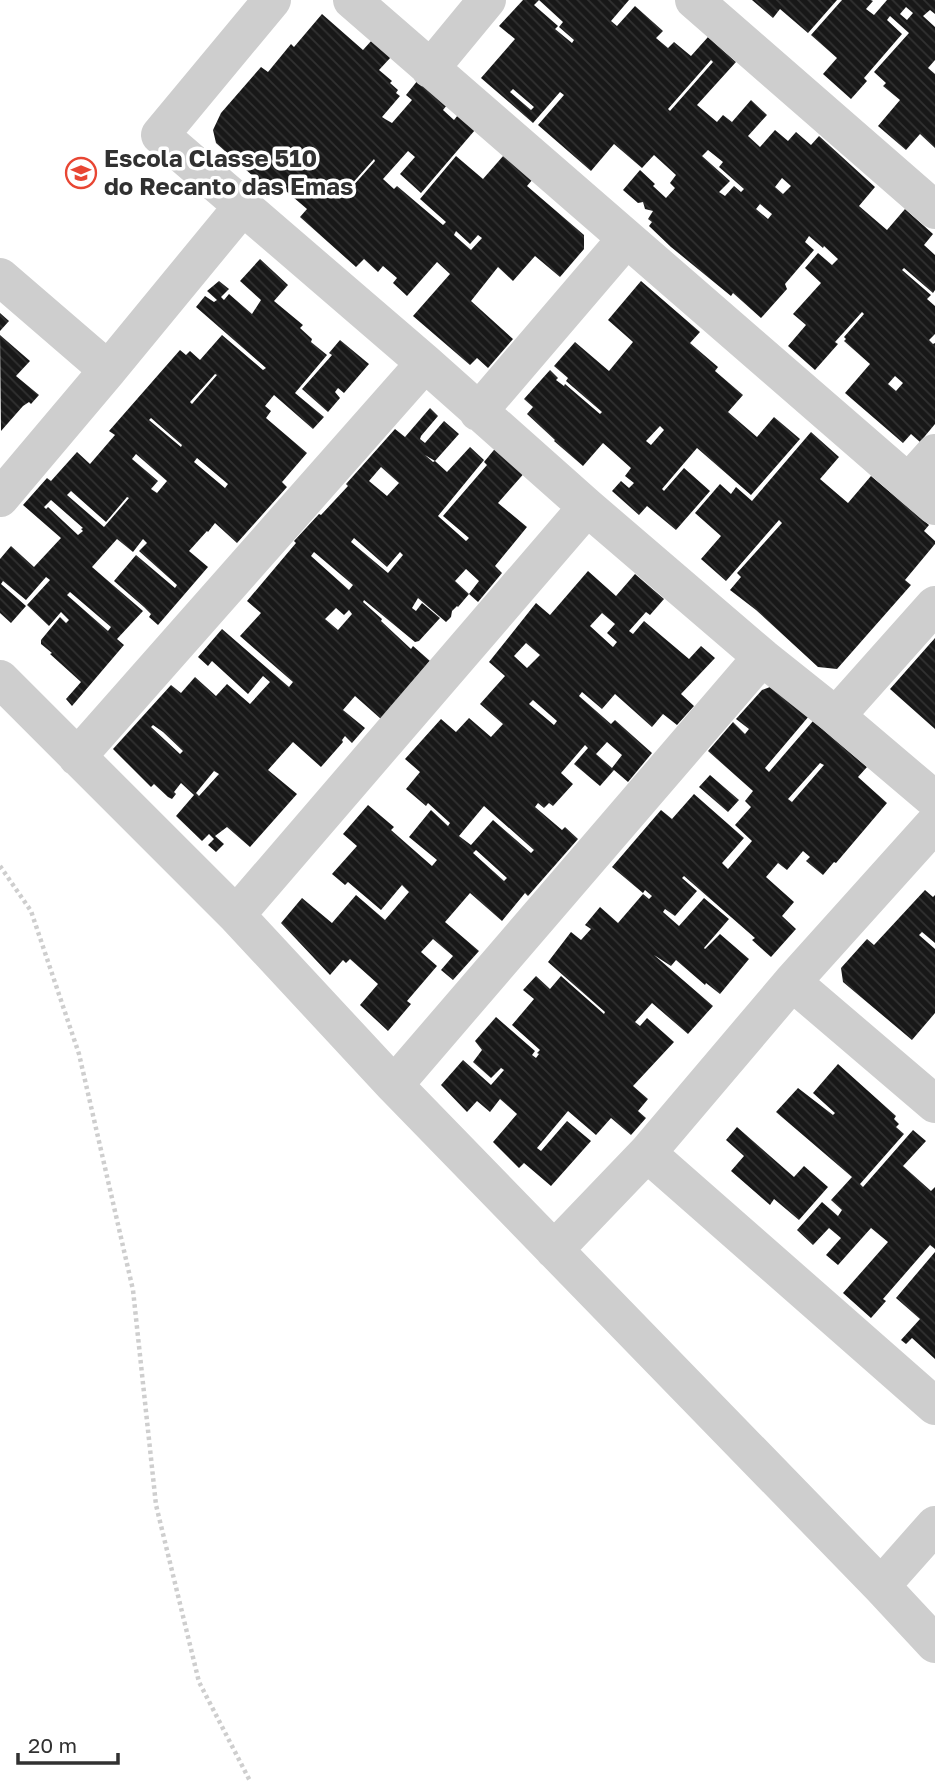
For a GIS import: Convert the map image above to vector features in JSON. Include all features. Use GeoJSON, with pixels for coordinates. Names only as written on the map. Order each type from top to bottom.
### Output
{"type":"FeatureCollection","features":[{"type":"Feature","properties":{"kind":"street"},"geometry":{"type":"LineString","coordinates":[[271,0],[160,135],[425,363],[587,507],[935,800]]}},
{"type":"Feature","properties":{"kind":"street"},"geometry":{"type":"LineString","coordinates":[[352,0],[922,494],[935,453]]}},
{"type":"Feature","properties":{"kind":"street"},"geometry":{"type":"LineString","coordinates":[[430,69],[487,0]]}},
{"type":"Feature","properties":{"kind":"street"},"geometry":{"type":"LineString","coordinates":[[694,0],[935,210]]}},
{"type":"Feature","properties":{"kind":"street"},"geometry":{"type":"LineString","coordinates":[[0,498],[242,206]]}},
{"type":"Feature","properties":{"kind":"street"},"geometry":{"type":"LineString","coordinates":[[478,412],[626,239]]}},
{"type":"Feature","properties":{"kind":"street"},"geometry":{"type":"LineString","coordinates":[[0,277],[108,370]]}},
{"type":"Feature","properties":{"kind":"street"},"geometry":{"type":"LineString","coordinates":[[77,757],[425,363]]}},
{"type":"Feature","properties":{"kind":"street"},"geometry":{"type":"LineString","coordinates":[[236,915],[587,507]]}},
{"type":"Feature","properties":{"kind":"street"},"geometry":{"type":"LineString","coordinates":[[836,716],[935,605]]}},
{"type":"Feature","properties":{"kind":"street"},"geometry":{"type":"LineString","coordinates":[[394,1085],[762,657]]}},
{"type":"Feature","properties":{"kind":"street"},"geometry":{"type":"LineString","coordinates":[[0,679],[236,915],[394,1085],[935,1644]]}},
{"type":"Feature","properties":{"kind":"street"},"geometry":{"type":"LineString","coordinates":[[554,1251],[648,1153],[792,982],[935,823]]}},
{"type":"Feature","properties":{"kind":"street"},"geometry":{"type":"LineString","coordinates":[[792,982],[935,1104]]}},
{"type":"Feature","properties":{"kind":"street"},"geometry":{"type":"LineString","coordinates":[[648,1153],[935,1406]]}},
{"type":"Feature","properties":{"kind":"street"},"geometry":{"type":"LineString","coordinates":[[881,1586],[935,1525]]}},
{"type":"Feature","properties":{"kind":"path"},"geometry":{"type":"LineString","coordinates":[[0,866],[31,911],[79,1054],[133,1290],[156,1505],[199,1682],[250,1781]]}},
{"type":"Feature","properties":{"kind":"building"},"geometry":{"type":"Polygon","coordinates":[[[523,0],[539,0],[629,0],[611,21],[617,26],[635,6],[663,31],[656,38],[668,48],[674,42],[691,56],[708,37],[736,62],[697,105],[717,122],[723,115],[732,122],[751,100],[767,115],[748,136],[760,147],[775,130],[788,141],[796,132],[811,145],[819,136],[875,187],[859,206],[887,230],[905,209],[933,234],[924,245],[935,255],[933,293],[904,268],[902,270],[931,295],[927,299],[935,306],[935,334],[929,340],[935,343],[935,424],[920,442],[911,434],[903,443],[845,393],[870,364],[844,341],[844,337],[864,314],[862,312],[815,370],[788,346],[806,325],[793,314],[821,283],[805,268],[818,253],[832,265],[838,259],[809,236],[805,242],[814,250],[785,284],[787,289],[761,318],[733,293],[731,296],[671,247],[649,226],[652,222],[648,219],[653,211],[645,209],[643,202],[638,203],[623,190],[640,170],[666,198],[675,188],[670,183],[676,175],[654,155],[642,168],[614,144],[591,171],[538,125],[564,95],[560,92],[533,123],[481,78],[515,39],[499,26],[523,0]],[[539,0],[534,5],[558,26],[555,29],[572,43],[574,40],[559,27],[563,22],[539,0]],[[711,60],[668,109],[670,111],[713,62],[711,60]],[[513,89],[510,92],[531,110],[534,107],[513,89]],[[708,150],[702,156],[730,181],[719,192],[725,196],[734,186],[741,192],[744,189],[719,167],[723,162],[708,150]],[[782,178],[775,187],[783,194],[791,186],[782,178]],[[760,204],[756,209],[768,219],[772,214],[760,204]],[[895,376],[888,384],[896,391],[903,383],[895,376]]]}},
{"type":"Feature","properties":{"kind":"building"},"geometry":{"type":"Polygon","coordinates":[[[752,0],[837,0],[808,33],[780,9],[773,18],[752,0]]]}},
{"type":"Feature","properties":{"kind":"building"},"geometry":{"type":"Polygon","coordinates":[[[842,0],[871,0],[873,1],[866,9],[874,15],[887,0],[935,0],[935,14],[930,10],[923,16],[935,27],[935,60],[928,68],[935,74],[935,148],[920,134],[906,150],[878,126],[900,100],[883,86],[886,83],[874,72],[909,33],[890,16],[887,20],[902,34],[864,78],[867,81],[851,99],[823,74],[837,58],[811,35],[842,0]],[[906,7],[900,14],[907,20],[913,13],[906,7]]]}},
{"type":"Feature","properties":{"kind":"building"},"geometry":{"type":"Polygon","coordinates":[[[322,14],[363,50],[372,40],[391,57],[379,70],[392,81],[390,83],[400,96],[382,117],[392,123],[412,100],[406,95],[418,80],[447,105],[443,110],[454,120],[458,115],[475,130],[421,193],[400,174],[415,157],[408,151],[383,179],[394,189],[397,186],[443,225],[446,222],[420,199],[456,156],[483,179],[504,155],[533,179],[527,186],[584,235],[584,249],[560,277],[535,256],[513,281],[498,267],[471,301],[513,339],[488,368],[477,358],[470,365],[413,316],[450,274],[437,262],[407,296],[393,283],[397,278],[383,266],[378,272],[364,259],[356,267],[300,217],[307,209],[279,185],[272,193],[216,143],[213,130],[221,113],[261,67],[268,72],[291,44],[294,47],[322,14]],[[374,159],[350,186],[352,187],[374,159]],[[456,231],[454,235],[471,250],[482,238],[478,235],[470,244],[456,231]]]}},
{"type":"Feature","properties":{"kind":"building"},"geometry":{"type":"Polygon","coordinates":[[[260,259],[288,285],[274,301],[303,325],[300,328],[312,339],[311,342],[327,355],[295,393],[324,417],[313,429],[274,395],[265,406],[271,411],[266,418],[307,453],[282,482],[287,487],[237,543],[215,523],[189,551],[208,567],[158,625],[149,617],[151,614],[144,607],[114,581],[136,555],[175,588],[177,585],[139,551],[147,543],[143,539],[133,552],[117,539],[92,567],[143,611],[117,639],[124,645],[72,706],[66,699],[81,682],[41,644],[41,640],[60,617],[66,623],[69,620],[61,612],[49,626],[27,605],[50,580],[46,577],[26,600],[3,581],[1,584],[26,606],[11,623],[0,613],[0,559],[11,546],[34,567],[61,538],[23,505],[47,478],[51,481],[77,452],[90,464],[115,435],[109,431],[180,350],[186,355],[190,351],[200,360],[222,335],[263,370],[266,368],[196,307],[205,296],[214,302],[217,300],[207,291],[219,281],[229,289],[221,297],[224,300],[229,294],[252,314],[261,300],[240,281],[260,259]],[[215,374],[190,402],[192,404],[217,375],[215,374]],[[151,418],[149,420],[181,447],[182,445],[151,418]],[[136,454],[132,459],[158,481],[151,489],[157,493],[167,481],[136,454]],[[197,458],[194,462],[225,488],[228,484],[197,458]],[[71,491],[67,495],[104,527],[129,498],[127,497],[106,522],[71,491]],[[51,500],[44,507],[48,507],[78,535],[83,531],[83,528],[51,500]],[[70,592],[67,595],[108,631],[111,627],[70,592]]]}},
{"type":"Feature","properties":{"kind":"building"},"geometry":{"type":"Polygon","coordinates":[[[641,281],[700,332],[690,343],[718,367],[715,371],[743,395],[728,412],[757,437],[774,417],[800,439],[751,495],[697,448],[662,489],[664,491],[684,468],[710,491],[676,530],[647,506],[639,515],[612,491],[621,481],[629,488],[634,483],[625,476],[631,468],[603,443],[583,466],[527,414],[533,407],[524,399],[550,370],[558,378],[556,380],[564,386],[565,384],[600,414],[602,412],[566,381],[568,378],[554,366],[575,342],[609,371],[633,342],[608,320],[641,281]],[[660,426],[646,441],[651,445],[664,430],[660,426]]]}},
{"type":"Feature","properties":{"kind":"building"},"geometry":{"type":"Polygon","coordinates":[[[0,313],[9,321],[0,331],[0,313]]]}},
{"type":"Feature","properties":{"kind":"building"},"geometry":{"type":"Polygon","coordinates":[[[0,335],[30,361],[16,376],[39,395],[31,404],[29,402],[23,406],[1,431],[0,335]]]}},
{"type":"Feature","properties":{"kind":"building"},"geometry":{"type":"Polygon","coordinates":[[[340,340],[369,364],[344,393],[338,388],[335,392],[340,398],[328,412],[302,389],[332,355],[329,353],[340,340]]]}},
{"type":"Feature","properties":{"kind":"building"},"geometry":{"type":"Polygon","coordinates":[[[430,408],[438,416],[420,439],[425,443],[444,421],[459,434],[435,461],[447,472],[470,447],[484,460],[438,516],[466,541],[469,538],[443,516],[487,465],[484,462],[498,445],[527,470],[498,503],[527,527],[495,566],[502,573],[478,602],[469,594],[452,611],[446,622],[418,598],[412,608],[416,611],[422,603],[440,618],[419,641],[415,642],[364,600],[381,621],[411,649],[413,646],[430,661],[381,719],[355,696],[343,710],[365,728],[352,743],[345,736],[321,767],[293,742],[268,770],[297,794],[250,847],[227,827],[215,836],[224,844],[216,852],[208,845],[214,839],[209,834],[202,841],[176,816],[194,795],[181,783],[172,799],[168,797],[154,784],[151,787],[113,749],[171,685],[181,693],[195,677],[216,696],[227,684],[250,704],[270,682],[263,676],[248,694],[212,661],[208,666],[198,657],[222,629],[289,687],[293,682],[240,636],[261,613],[247,601],[296,543],[294,541],[348,486],[346,484],[395,429],[405,437],[430,408]],[[381,467],[369,481],[387,496],[399,483],[381,467]],[[354,538],[351,542],[388,573],[403,555],[400,552],[387,567],[354,538]],[[314,552],[311,556],[349,590],[353,585],[314,552]],[[466,569],[455,581],[469,594],[479,581],[466,569]],[[336,608],[325,619],[338,630],[352,614],[349,610],[344,615],[336,608]],[[153,725],[151,727],[180,754],[183,751],[163,732],[153,725]],[[214,771],[196,793],[199,796],[219,774],[214,771]]]}},
{"type":"Feature","properties":{"kind":"building"},"geometry":{"type":"Polygon","coordinates":[[[811,432],[839,457],[820,479],[848,503],[871,476],[929,525],[924,531],[935,541],[905,580],[911,585],[837,669],[818,667],[730,590],[741,577],[737,573],[782,523],[779,520],[726,581],[701,559],[721,536],[695,513],[720,484],[731,494],[736,487],[752,501],[811,432]]]}},
{"type":"Feature","properties":{"kind":"building"},"geometry":{"type":"Polygon","coordinates":[[[588,571],[616,596],[635,574],[664,599],[650,615],[646,612],[629,631],[633,634],[644,621],[689,659],[701,646],[715,658],[681,694],[694,706],[677,725],[663,714],[652,727],[615,694],[602,709],[582,692],[579,696],[611,724],[615,720],[652,753],[628,782],[614,770],[600,786],[574,764],[588,748],[585,745],[561,773],[573,784],[553,806],[549,803],[544,808],[538,803],[535,807],[562,830],[565,827],[578,839],[528,896],[525,893],[502,921],[470,893],[445,922],[479,951],[453,980],[441,970],[453,956],[433,939],[421,952],[437,966],[407,1001],[411,1004],[388,1031],[360,1005],[378,984],[350,959],[346,963],[343,960],[330,975],[281,923],[302,898],[332,923],[356,895],[385,920],[409,892],[402,885],[381,910],[348,882],[345,885],[332,874],[357,846],[343,834],[368,805],[394,827],[391,830],[432,866],[437,860],[409,837],[431,810],[448,826],[450,823],[428,803],[426,806],[406,789],[420,772],[405,759],[441,719],[456,732],[469,718],[491,737],[503,724],[480,704],[505,676],[489,662],[536,603],[550,615],[588,571]],[[602,613],[590,626],[613,647],[617,642],[607,633],[615,624],[602,613]],[[526,643],[514,656],[527,668],[540,655],[526,643]],[[533,700],[529,704],[554,725],[557,721],[533,700]],[[607,742],[596,754],[612,768],[622,755],[607,742]],[[484,806],[459,836],[471,845],[493,820],[531,853],[534,850],[484,806]],[[476,850],[473,853],[504,881],[507,878],[476,850]]]}},
{"type":"Feature","properties":{"kind":"building"},"geometry":{"type":"Polygon","coordinates":[[[935,638],[935,729],[890,689],[935,638]]]}},
{"type":"Feature","properties":{"kind":"building"},"geometry":{"type":"Polygon","coordinates":[[[770,687],[809,716],[765,768],[769,772],[813,721],[867,767],[858,777],[887,803],[823,875],[806,861],[810,857],[803,851],[787,870],[778,863],[766,877],[794,902],[782,916],[796,929],[771,957],[752,940],[755,938],[684,876],[682,878],[697,891],[675,916],[665,909],[663,912],[679,926],[704,898],[729,919],[704,948],[720,934],[749,959],[720,994],[676,960],[671,966],[654,955],[713,1006],[688,1034],[652,1003],[635,1022],[640,1026],[647,1018],[674,1042],[633,1086],[648,1099],[638,1111],[646,1118],[631,1135],[611,1118],[596,1135],[568,1111],[537,1148],[541,1151],[567,1121],[591,1141],[551,1186],[524,1163],[519,1168],[493,1142],[517,1114],[500,1099],[490,1112],[477,1101],[467,1112],[441,1085],[463,1060],[491,1085],[504,1070],[501,1068],[491,1078],[473,1062],[482,1050],[475,1041],[496,1017],[535,1051],[532,1055],[536,1058],[540,1050],[512,1025],[534,999],[523,990],[536,976],[550,989],[561,976],[604,1014],[605,1012],[548,962],[571,932],[581,940],[591,929],[585,925],[600,907],[618,923],[643,894],[649,899],[652,896],[645,890],[643,893],[612,867],[661,810],[672,819],[694,794],[744,838],[722,863],[728,869],[752,841],[735,825],[751,807],[745,801],[753,791],[708,751],[733,722],[745,734],[749,729],[736,719],[762,690],[770,687]],[[820,763],[788,799],[792,802],[824,765],[820,763]]]}},
{"type":"Feature","properties":{"kind":"building"},"geometry":{"type":"Polygon","coordinates":[[[710,775],[739,800],[728,812],[699,787],[710,775]]]}},
{"type":"Feature","properties":{"kind":"building"},"geometry":{"type":"Polygon","coordinates":[[[925,890],[933,897],[935,895],[935,943],[922,932],[919,935],[935,949],[935,1013],[912,1040],[843,982],[841,968],[867,939],[874,945],[925,890]]]}},
{"type":"Feature","properties":{"kind":"building"},"geometry":{"type":"Polygon","coordinates":[[[838,1064],[896,1116],[894,1119],[899,1124],[896,1127],[904,1134],[860,1184],[863,1187],[913,1130],[926,1141],[903,1166],[931,1191],[935,1187],[935,1249],[930,1245],[883,1299],[886,1301],[871,1318],[843,1293],[888,1242],[871,1228],[838,1265],[826,1255],[841,1238],[829,1228],[813,1245],[797,1230],[822,1202],[838,1216],[842,1210],[831,1200],[852,1177],[776,1112],[798,1088],[833,1115],[835,1113],[813,1093],[838,1064]]]}},
{"type":"Feature","properties":{"kind":"building"},"geometry":{"type":"Polygon","coordinates":[[[737,1127],[794,1177],[804,1166],[828,1187],[799,1220],[774,1199],[770,1205],[731,1171],[744,1156],[726,1140],[737,1127]]]}},
{"type":"Feature","properties":{"kind":"building"},"geometry":{"type":"Polygon","coordinates":[[[935,1252],[935,1359],[912,1338],[906,1344],[901,1340],[920,1319],[896,1298],[935,1252]]]}},
{"type":"Feature","properties":{"kind":"place","name":"Escola Classe 510 do Recanto das Emas"},"geometry":{"type":"Point","coordinates":[81,173]}}]}
